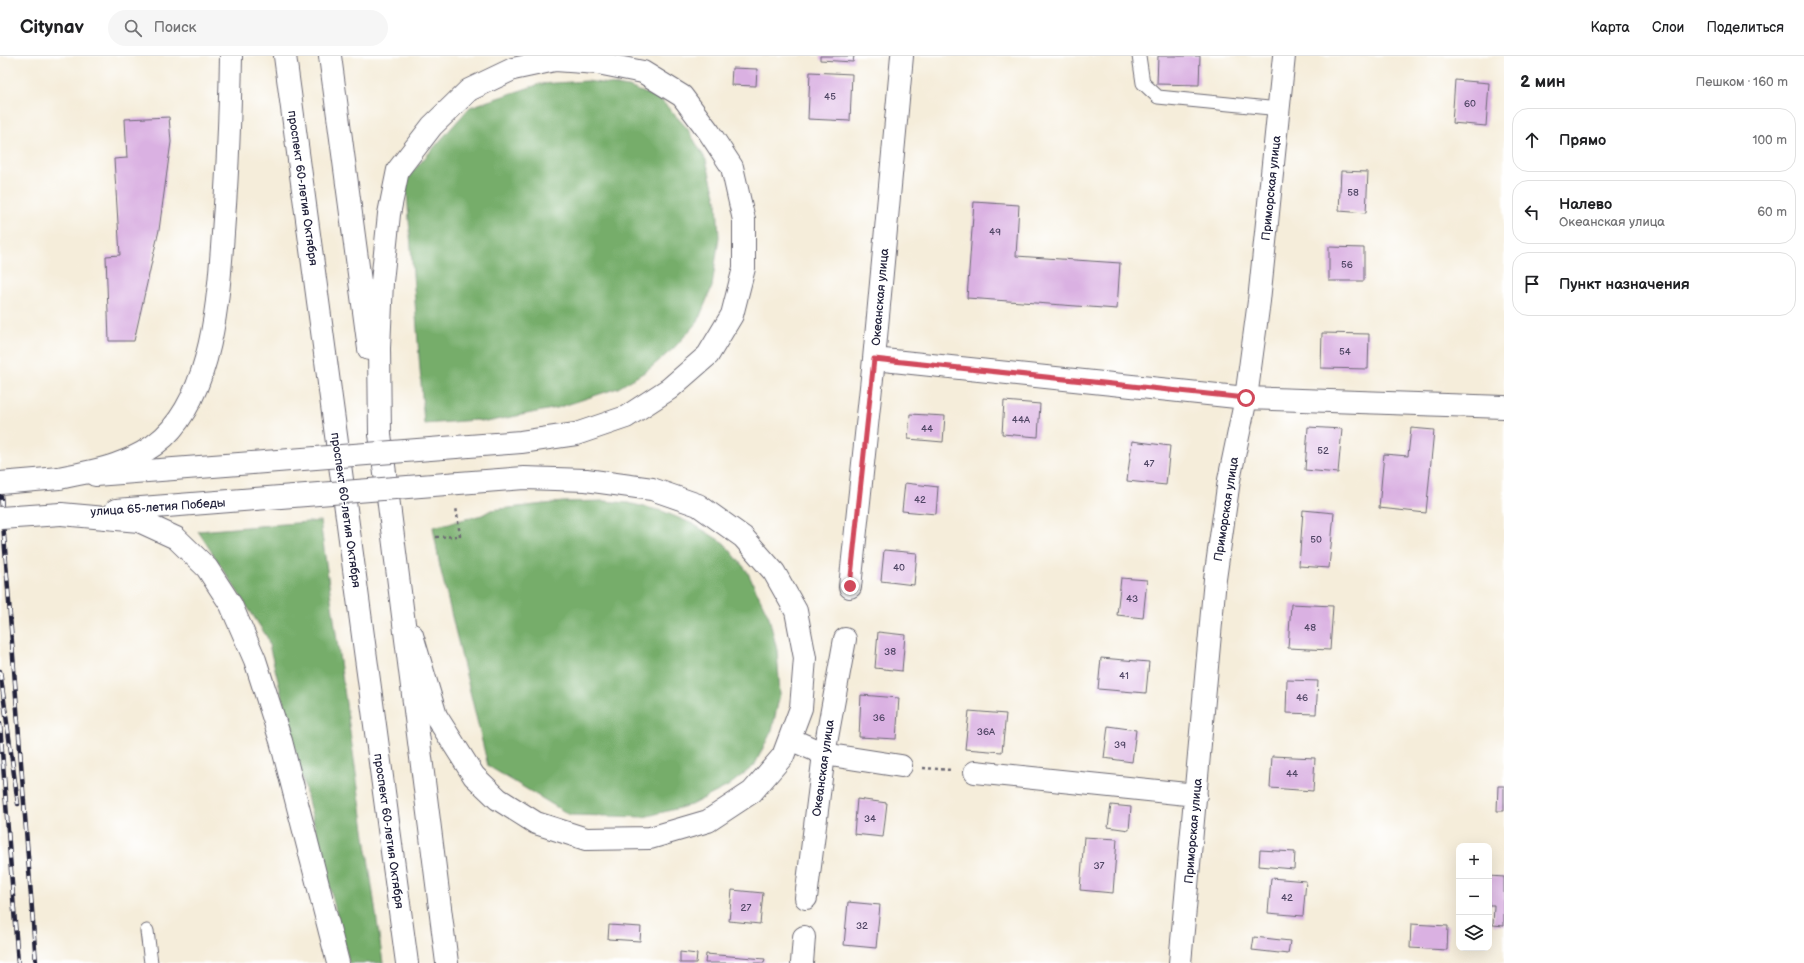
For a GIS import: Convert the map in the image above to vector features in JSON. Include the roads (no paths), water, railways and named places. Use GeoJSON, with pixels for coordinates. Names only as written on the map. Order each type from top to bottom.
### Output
{"type":"FeatureCollection","features":[{"type":"Feature","properties":{"kind":"main road"},"geometry":{"type":"LineString","coordinates":[[59,478],[103,470],[137,456],[164,437],[184,413],[199,378],[213,333],[220,273],[228,152],[231,56]]}},
{"type":"Feature","properties":{"kind":"main road","name":"проспект 60-летия Октября"},"geometry":{"type":"LineString","coordinates":[[286,56],[407,963]]}},
{"type":"Feature","properties":{"kind":"main road"},"geometry":{"type":"LineString","coordinates":[[330,56],[403,605],[447,963]]}},
{"type":"Feature","properties":{"kind":"main road","name":"Океанская улица"},"geometry":{"type":"LineString","coordinates":[[850,586],[874,359],[902,56]]}},
{"type":"Feature","properties":{"kind":"main road","name":"Приморская улица"},"geometry":{"type":"LineString","coordinates":[[1180,963],[1215,579],[1229,480],[1246,398],[1260,293],[1284,56]]}},
{"type":"Feature","properties":{"kind":"main road"},"geometry":{"type":"LineString","coordinates":[[0,483],[521,442],[576,434],[626,418],[669,389],[708,355],[732,316],[744,268],[744,220],[732,167],[709,132],[682,96],[643,72],[598,62],[555,60],[513,68],[469,90],[432,126],[398,170],[389,214],[382,282],[379,348],[380,435]]}},
{"type":"Feature","properties":{"kind":"main road"},"geometry":{"type":"LineString","coordinates":[[874,359],[1246,398],[1504,407]]}},
{"type":"Feature","properties":{"kind":"main road","name":"улица 65-летия Победы"},"geometry":{"type":"LineString","coordinates":[[61,514],[524,478],[586,480],[652,488],[698,505],[743,537],[774,572],[796,611],[805,658],[801,708],[784,756],[752,792],[708,821],[650,838],[586,839],[536,823],[498,799],[474,776],[436,716],[403,605]]}},
{"type":"Feature","properties":{"kind":"main road"},"geometry":{"type":"LineString","coordinates":[[0,518],[61,514],[139,522],[176,538],[207,568],[232,605],[255,660],[281,741],[338,963]]}},
{"type":"Feature","properties":{"kind":"main road","name":"Океанская улица"},"geometry":{"type":"LineString","coordinates":[[806,898],[824,754],[845,639]]}},
{"type":"Feature","properties":{"kind":"main road"},"geometry":{"type":"LineString","coordinates":[[790,739],[824,754],[901,766]]}},
{"type":"Feature","properties":{"kind":"main road"},"geometry":{"type":"LineString","coordinates":[[975,772],[1196,794]]}},
{"type":"Feature","properties":{"kind":"main road"},"geometry":{"type":"LineString","coordinates":[[802,963],[804,937]]}},
{"type":"Feature","properties":{"kind":"lane"},"geometry":{"type":"LineString","coordinates":[[1139,56],[1143,83],[1158,97],[1279,109]]}},
{"type":"Feature","properties":{"kind":"lane"},"geometry":{"type":"LineString","coordinates":[[147,931],[151,963]]}},
{"type":"Feature","properties":{"kind":"railway"},"geometry":{"type":"LineString","coordinates":[[0,482],[36,963]]}},
{"type":"Feature","properties":{"kind":"railway"},"geometry":{"type":"LineString","coordinates":[[0,671],[18,804]]}},
{"type":"Feature","properties":{"kind":"railway"},"geometry":{"type":"LineString","coordinates":[[0,724],[18,963]]}}]}
